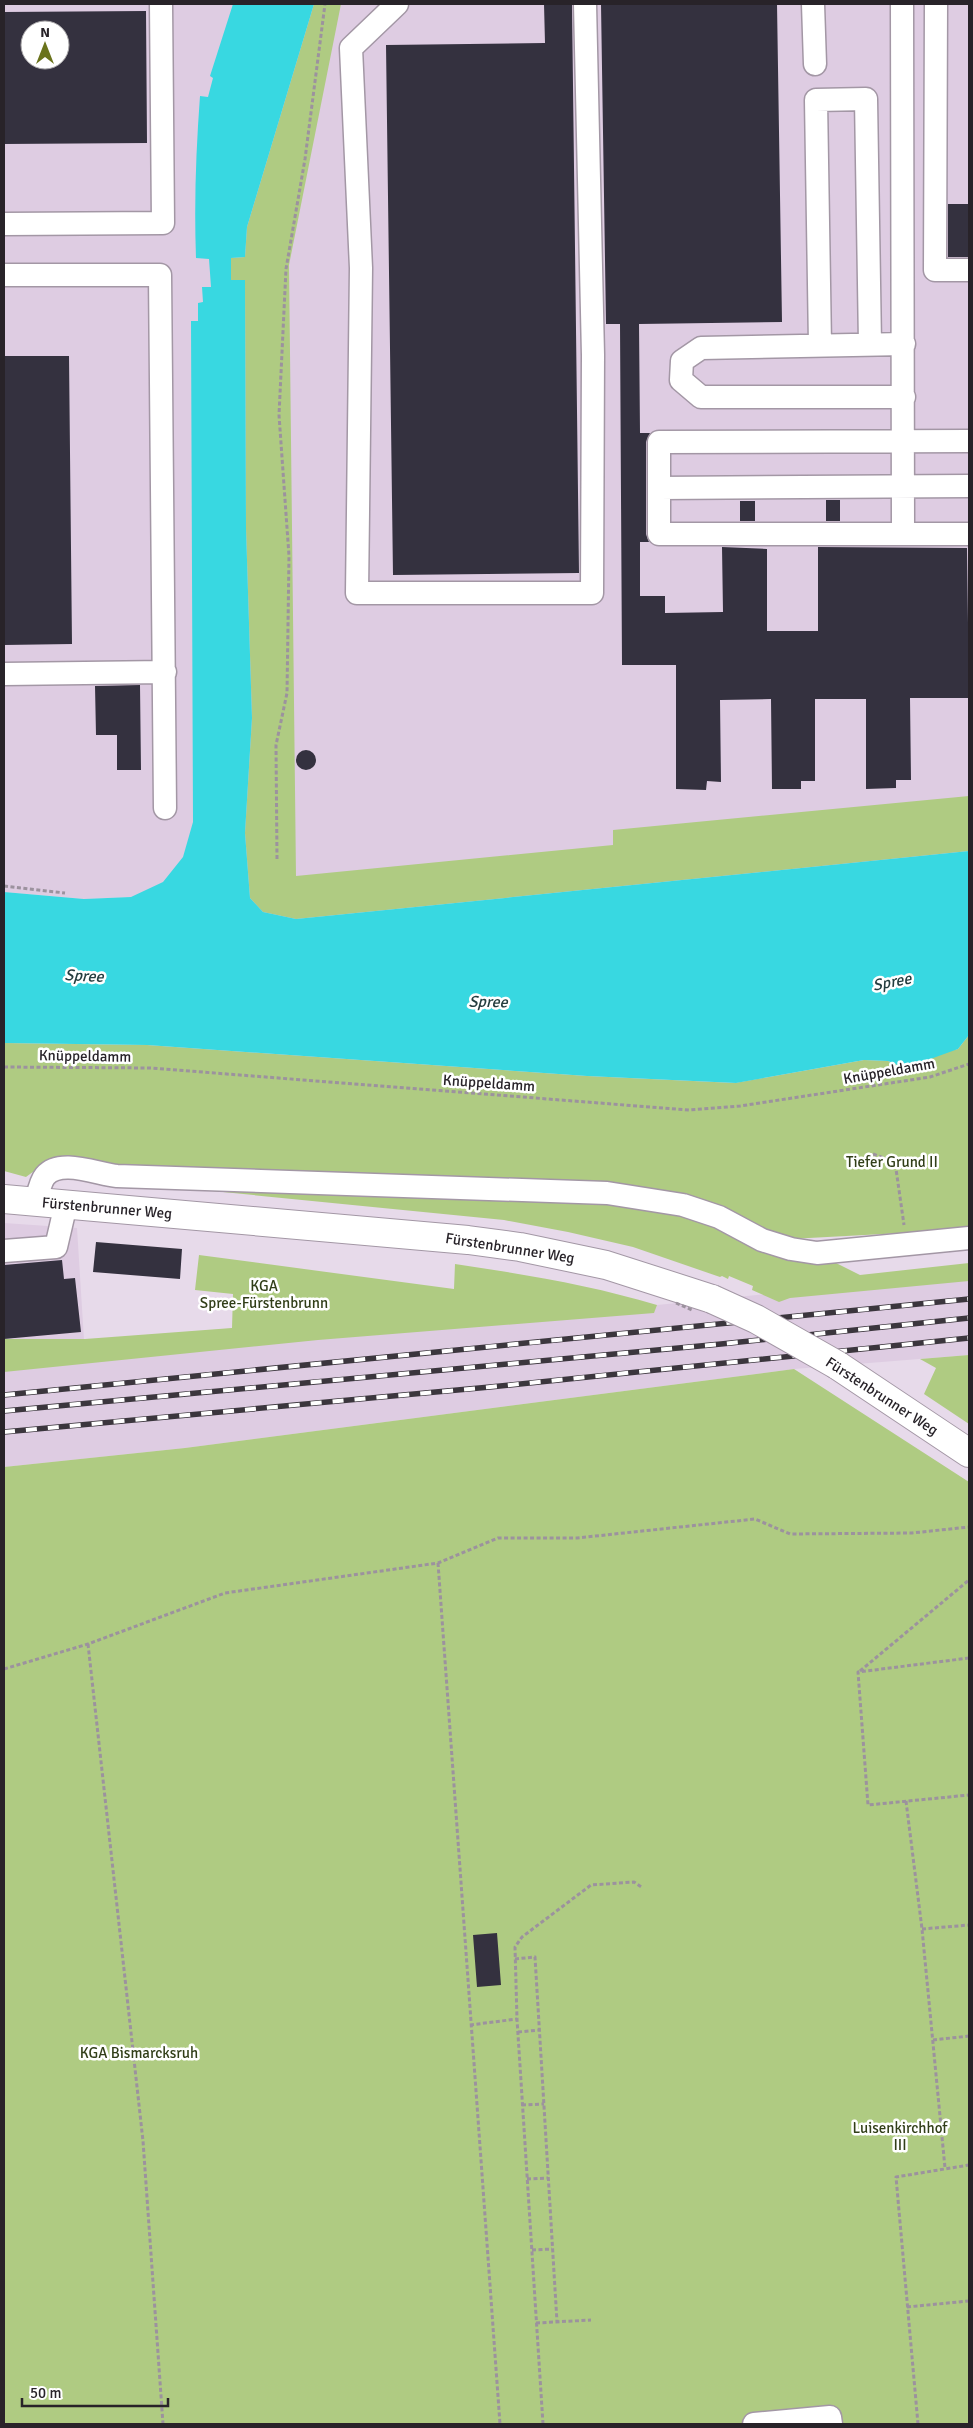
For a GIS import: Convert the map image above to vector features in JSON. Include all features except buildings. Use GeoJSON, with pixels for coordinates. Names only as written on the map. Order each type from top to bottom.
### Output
{"type":"FeatureCollection","features":[{"type":"Feature","properties":{"kind":"main road","name":"Fürstenbrunner Weg"},"geometry":{"type":"LineString","coordinates":[[4,1199],[384,1231],[520,1247],[606,1265],[712,1299],[756,1319],[837,1365],[969,1453]]}},
{"type":"Feature","properties":{"kind":"lane"},"geometry":{"type":"LineString","coordinates":[[4,224],[163,223],[161,4]]}},
{"type":"Feature","properties":{"kind":"lane"},"geometry":{"type":"LineString","coordinates":[[397,4],[351,48],[361,268],[358,593],[592,593],[593,355],[585,4]]}},
{"type":"Feature","properties":{"kind":"lane"},"geometry":{"type":"LineString","coordinates":[[814,4],[815,64]]}},
{"type":"Feature","properties":{"kind":"lane"},"geometry":{"type":"LineString","coordinates":[[902,4],[903,533]]}},
{"type":"Feature","properties":{"kind":"lane"},"geometry":{"type":"LineString","coordinates":[[936,4],[935,270],[969,270]]}},
{"type":"Feature","properties":{"kind":"lane"},"geometry":{"type":"LineString","coordinates":[[820,345],[816,100],[866,99],[870,344]]}},
{"type":"Feature","properties":{"kind":"lane"},"geometry":{"type":"LineString","coordinates":[[4,275],[160,274],[165,808]]}},
{"type":"Feature","properties":{"kind":"lane"},"geometry":{"type":"LineString","coordinates":[[904,344],[700,348],[682,361],[681,380],[701,396],[904,396]]}},
{"type":"Feature","properties":{"kind":"lane"},"geometry":{"type":"LineString","coordinates":[[969,441],[659,442],[659,534],[969,534]]}},
{"type":"Feature","properties":{"kind":"lane"},"geometry":{"type":"LineString","coordinates":[[659,488],[969,486]]}},
{"type":"Feature","properties":{"kind":"lane"},"geometry":{"type":"LineString","coordinates":[[4,674],[165,672]]}},
{"type":"Feature","properties":{"kind":"lane"},"geometry":{"type":"LineString","coordinates":[[36,1202],[44,1177],[51,1171],[70,1167],[100,1175],[117,1176],[607,1193],[683,1205],[719,1217],[762,1240],[791,1249],[817,1253],[969,1238]]}},
{"type":"Feature","properties":{"kind":"lane"},"geometry":{"type":"LineString","coordinates":[[4,1251],[56,1247],[66,1204]]}},
{"type":"Feature","properties":{"kind":"lane"},"geometry":{"type":"LineString","coordinates":[[754,2424],[830,2417],[831,2424]]}},
{"type":"Feature","properties":{"kind":"path"},"geometry":{"type":"LineString","coordinates":[[277,858],[276,745],[287,693],[289,556],[279,416],[286,279],[325,4]]}},
{"type":"Feature","properties":{"kind":"path"},"geometry":{"type":"LineString","coordinates":[[4,886],[65,893]]}},
{"type":"Feature","properties":{"kind":"path","name":"Knüppeldamm"},"geometry":{"type":"LineString","coordinates":[[4,1066],[150,1068],[689,1110],[740,1106],[930,1077],[969,1064]]}},
{"type":"Feature","properties":{"kind":"path"},"geometry":{"type":"LineString","coordinates":[[873,1154],[889,1158],[897,1167],[906,1244]]}},
{"type":"Feature","properties":{"kind":"path"},"geometry":{"type":"LineString","coordinates":[[4,1669],[88,1644],[225,1593],[438,1563],[498,1538],[577,1538],[755,1519],[790,1534],[912,1533],[969,1526]]}},
{"type":"Feature","properties":{"kind":"path"},"geometry":{"type":"LineString","coordinates":[[438,1563],[500,2424]]}},
{"type":"Feature","properties":{"kind":"path"},"geometry":{"type":"LineString","coordinates":[[858,1672],[969,1580]]}},
{"type":"Feature","properties":{"kind":"path"},"geometry":{"type":"LineString","coordinates":[[88,1644],[143,2141],[164,2424]]}},
{"type":"Feature","properties":{"kind":"path"},"geometry":{"type":"LineString","coordinates":[[858,1672],[969,1658]]}},
{"type":"Feature","properties":{"kind":"path"},"geometry":{"type":"LineString","coordinates":[[858,1672],[868,1805],[969,1795]]}},
{"type":"Feature","properties":{"kind":"path"},"geometry":{"type":"LineString","coordinates":[[906,1801],[922,1929],[946,2168]]}},
{"type":"Feature","properties":{"kind":"path"},"geometry":{"type":"LineString","coordinates":[[543,2424],[522,2105],[515,1947],[522,1937],[591,1885],[634,1882],[643,1888]]}},
{"type":"Feature","properties":{"kind":"path"},"geometry":{"type":"LineString","coordinates":[[922,1929],[969,1925]]}},
{"type":"Feature","properties":{"kind":"path"},"geometry":{"type":"LineString","coordinates":[[515,1959],[535,1957],[557,2322]]}},
{"type":"Feature","properties":{"kind":"path"},"geometry":{"type":"LineString","coordinates":[[470,2025],[517,2019]]}},
{"type":"Feature","properties":{"kind":"path"},"geometry":{"type":"LineString","coordinates":[[518,2032],[539,2030]]}},
{"type":"Feature","properties":{"kind":"path"},"geometry":{"type":"LineString","coordinates":[[933,2040],[969,2036]]}},
{"type":"Feature","properties":{"kind":"path"},"geometry":{"type":"LineString","coordinates":[[522,2105],[544,2104]]}},
{"type":"Feature","properties":{"kind":"path"},"geometry":{"type":"LineString","coordinates":[[918,2424],[896,2177],[969,2165]]}},
{"type":"Feature","properties":{"kind":"path"},"geometry":{"type":"LineString","coordinates":[[527,2179],[548,2178]]}},
{"type":"Feature","properties":{"kind":"path"},"geometry":{"type":"LineString","coordinates":[[532,2250],[552,2249]]}},
{"type":"Feature","properties":{"kind":"path"},"geometry":{"type":"LineString","coordinates":[[908,2307],[969,2301]]}},
{"type":"Feature","properties":{"kind":"path"},"geometry":{"type":"LineString","coordinates":[[536,2323],[592,2320]]}},
{"type":"Feature","properties":{"kind":"shaded area"},"geometry":{"type":"Polygon","coordinates":[[[4,4],[969,4],[969,851],[296,919],[131,897],[84,899],[4,892],[4,4]]]}},
{"type":"Feature","properties":{"kind":"shaded area"},"geometry":{"type":"Polygon","coordinates":[[[4,1223],[77,1228],[84,1340],[327,1321],[657,1305],[969,1274],[969,1355],[794,1369],[185,1448],[4,1467],[4,1344],[15,1338],[4,1339],[4,1223]]]}},
{"type":"Feature","properties":{"kind":"green space"},"geometry":{"type":"Polygon","coordinates":[[[314,4],[341,4],[289,265],[296,876],[613,845],[613,830],[969,796],[969,851],[296,919],[263,912],[250,898],[245,833],[252,718],[246,528],[245,280],[231,280],[231,258],[245,257],[247,227],[314,4]]]}},
{"type":"Feature","properties":{"kind":"green space","name":"Tiefer Grund II"},"geometry":{"type":"Polygon","coordinates":[[[969,1035],[969,1226],[902,1233],[790,1239],[706,1205],[100,1166],[89,1160],[70,1156],[61,1157],[44,1164],[26,1177],[4,1171],[4,1043],[147,1045],[587,1076],[735,1083],[864,1060],[888,1061],[896,1064],[958,1049],[969,1035]]]}},
{"type":"Feature","properties":{"kind":"green space"},"geometry":{"type":"Polygon","coordinates":[[[172,1187],[626,1200],[826,1258],[860,1275],[969,1263],[969,1281],[790,1298],[779,1302],[752,1290],[753,1286],[729,1276],[728,1279],[720,1277],[633,1247],[568,1232],[504,1220],[172,1187]]]}},
{"type":"Feature","properties":{"kind":"green space","name":"KGA Spree-Fürstenbrunn"},"geometry":{"type":"Polygon","coordinates":[[[199,1255],[454,1289],[455,1264],[582,1286],[657,1305],[654,1313],[318,1340],[4,1372],[4,1339],[85,1339],[232,1328],[233,1294],[195,1290],[199,1255]]]}},
{"type":"Feature","properties":{"kind":"green space"},"geometry":{"type":"Polygon","coordinates":[[[969,1355],[969,1424],[924,1394],[936,1368],[920,1359],[969,1355]]]}},
{"type":"Feature","properties":{"kind":"green space"},"geometry":{"type":"Polygon","coordinates":[[[794,1369],[969,1482],[969,2424],[4,2424],[4,1467],[185,1448],[794,1369]]]}},
{"type":"Feature","properties":{"kind":"water","name":"Spree"},"geometry":{"type":"Polygon","coordinates":[[[233,4],[314,4],[247,227],[245,257],[231,258],[231,280],[245,280],[246,528],[252,718],[245,833],[250,898],[263,912],[296,919],[969,851],[969,1035],[958,1049],[900,1070],[896,1064],[888,1061],[864,1060],[736,1083],[587,1076],[147,1045],[4,1043],[4,892],[84,899],[131,897],[163,882],[183,857],[193,822],[191,321],[198,321],[198,303],[203,302],[202,287],[211,287],[209,259],[196,258],[197,136],[200,96],[208,97],[213,78],[210,76],[233,4]]]}},
{"type":"Feature","properties":{"kind":"railway"},"geometry":{"type":"LineString","coordinates":[[4,1395],[969,1299]]}},
{"type":"Feature","properties":{"kind":"railway"},"geometry":{"type":"LineString","coordinates":[[4,1411],[721,1344],[969,1318]]}},
{"type":"Feature","properties":{"kind":"railway"},"geometry":{"type":"LineString","coordinates":[[4,1432],[490,1387],[969,1338]]}},
{"type":"Feature","properties":{"kind":"park label","name":"KGA Bismarcksruh"},"geometry":{"type":"Point","coordinates":[139,2053]}},
{"type":"Feature","properties":{"kind":"park label","name":"Luisenkirchhof III"},"geometry":{"type":"Point","coordinates":[900,2136]}}]}
